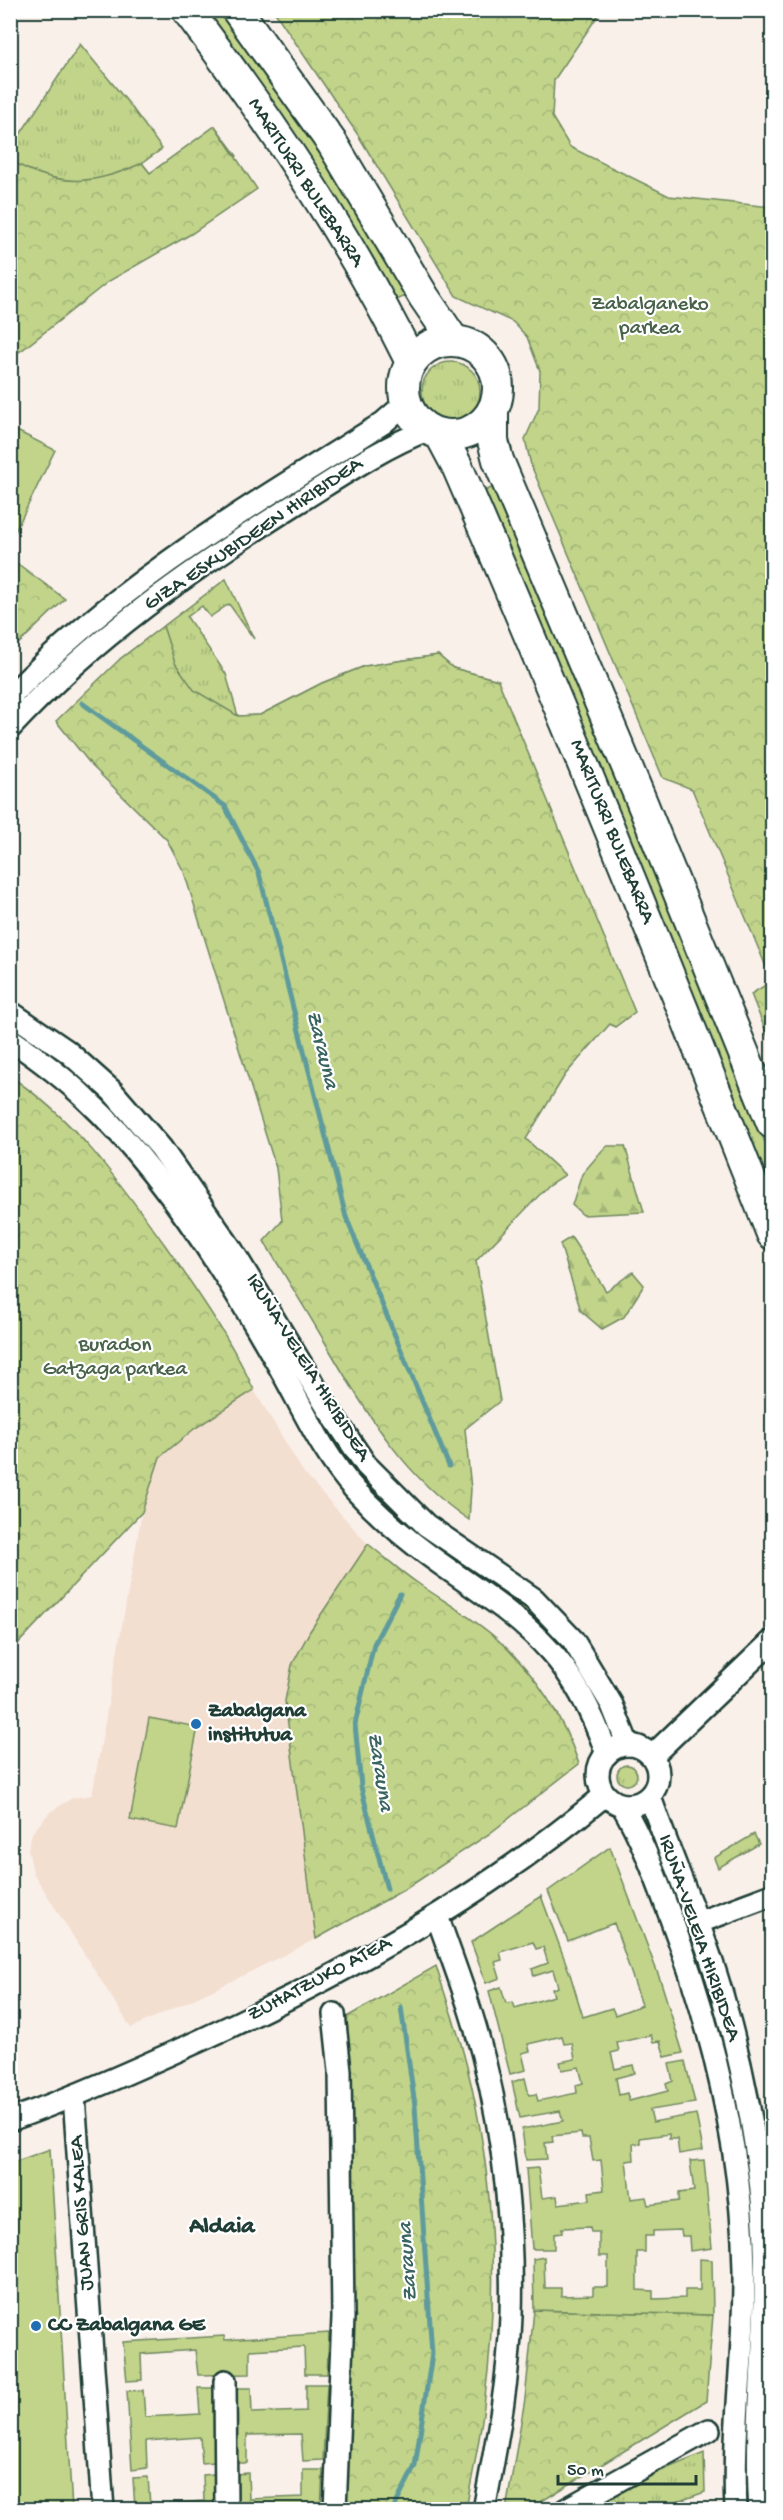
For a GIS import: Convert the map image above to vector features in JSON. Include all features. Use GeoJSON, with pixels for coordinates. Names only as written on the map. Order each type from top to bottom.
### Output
{"type":"FeatureCollection","features":[{"type":"Feature","properties":{"kind":"main road","name":"MARITURRI BULEBARRA"},"geometry":{"type":"LineString","coordinates":[[187,10],[228,64],[309,183],[387,314],[411,362]]}},
{"type":"Feature","properties":{"kind":"main road","name":"MARITURRI BULEBARRA"},"geometry":{"type":"LineString","coordinates":[[237,10],[332,144],[424,297],[454,341]]}},
{"type":"Feature","properties":{"kind":"main road"},"geometry":{"type":"LineString","coordinates":[[454,341],[469,345],[482,353],[492,365],[497,380],[498,395],[493,410],[480,426],[461,434],[434,432],[414,418],[406,403],[404,389],[405,375],[411,362],[423,350],[437,343],[454,341]]}},
{"type":"Feature","properties":{"kind":"main road","name":"MARITURRI BULEBARRA"},"geometry":{"type":"LineString","coordinates":[[493,410],[493,441],[498,460],[636,789],[772,1123]]}},
{"type":"Feature","properties":{"kind":"main road","name":"MARITURRI BULEBARRA"},"geometry":{"type":"LineString","coordinates":[[434,432],[462,476],[562,713],[674,984],[772,1234]]}},
{"type":"Feature","properties":{"kind":"street","name":"GIZA ESKUBIDEEN HIRIBIDEA"},"geometry":{"type":"LineString","coordinates":[[10,697],[75,636],[149,574],[225,522],[383,423],[406,403]]}},
{"type":"Feature","properties":{"kind":"street","name":"GIZA ESKUBIDEEN HIRIBIDEA"},"geometry":{"type":"LineString","coordinates":[[10,728],[37,700],[157,595],[227,547],[396,442],[434,432]]}},
{"type":"Feature","properties":{"kind":"street","name":"IRUÑA-VELEIA HIRIBIDEA"},"geometry":{"type":"LineString","coordinates":[[10,1012],[75,1058],[112,1091],[161,1148],[257,1288],[329,1410],[366,1465],[426,1525],[534,1599],[573,1640],[612,1706],[628,1745]]}},
{"type":"Feature","properties":{"kind":"street","name":"IRUÑA-VELEIA HIRIBIDEA"},"geometry":{"type":"LineString","coordinates":[[10,1039],[54,1071],[86,1099],[128,1144],[182,1213],[272,1353],[320,1438],[355,1490],[429,1556],[486,1594],[551,1651],[580,1694],[597,1725],[607,1754]]}},
{"type":"Feature","properties":{"kind":"street"},"geometry":{"type":"LineString","coordinates":[[652,1756],[772,1641]]}},
{"type":"Feature","properties":{"kind":"street"},"geometry":{"type":"LineString","coordinates":[[628,1745],[645,1750],[652,1756],[659,1777],[650,1797],[632,1806],[613,1800],[600,1787],[598,1770],[607,1754],[616,1747],[628,1745]]}},
{"type":"Feature","properties":{"kind":"street","name":"IRUÑA-VELEIA HIRIBIDEA"},"geometry":{"type":"LineString","coordinates":[[650,1797],[725,2004],[755,2136],[764,2236],[767,2368],[758,2442],[760,2510]]}},
{"type":"Feature","properties":{"kind":"street","name":"IRUÑA-VELEIA HIRIBIDEA"},"geometry":{"type":"LineString","coordinates":[[613,1800],[637,1831],[682,1947],[712,2044],[726,2104],[740,2202],[744,2271],[736,2430],[736,2510]]}},
{"type":"Feature","properties":{"kind":"street","name":"ZUHATZUKO ATEA"},"geometry":{"type":"LineString","coordinates":[[10,2120],[74,2096],[282,2002],[358,1962],[437,1916],[613,1800]]}},
{"type":"Feature","properties":{"kind":"street"},"geometry":{"type":"LineString","coordinates":[[697,1923],[772,1894]]}},
{"type":"Feature","properties":{"kind":"street"},"geometry":{"type":"LineString","coordinates":[[437,1916],[481,2048],[506,2178],[510,2232],[511,2317],[505,2388],[484,2510]]}},
{"type":"Feature","properties":{"kind":"street"},"geometry":{"type":"LineString","coordinates":[[334,2014],[340,2071],[343,2317],[335,2510]]}},
{"type":"Feature","properties":{"kind":"street","name":"JUAN GRIS KALEA"},"geometry":{"type":"LineString","coordinates":[[74,2096],[103,2510]]}},
{"type":"Feature","properties":{"kind":"street"},"geometry":{"type":"LineString","coordinates":[[225,2381],[225,2510]]}},
{"type":"Feature","properties":{"kind":"street"},"geometry":{"type":"LineString","coordinates":[[564,2510],[709,2430]]}},
{"type":"Feature","properties":{"kind":"shaded area","name":"Zabalgana institutua"},"geometry":{"type":"Polygon","coordinates":[[[254,1390],[304,1473],[368,1544],[310,1631],[292,1665],[285,1701],[316,1939],[131,2028],[33,1873],[28,1849],[32,1833],[50,1812],[72,1798],[92,1795],[142,1512],[160,1457],[194,1429],[254,1390]]]}},
{"type":"Feature","properties":{"kind":"green space"},"geometry":{"type":"Polygon","coordinates":[[[201,11],[223,11],[281,86],[411,294],[394,301],[201,11]]]}},
{"type":"Feature","properties":{"kind":"green space","name":"Zabalganeko parkea"},"geometry":{"type":"Polygon","coordinates":[[[274,11],[601,11],[554,80],[552,117],[570,147],[669,196],[772,207],[772,981],[692,789],[663,778],[531,465],[525,439],[539,408],[540,371],[527,337],[513,322],[456,296],[358,135],[274,11]]]}},
{"type":"Feature","properties":{"kind":"green space"},"geometry":{"type":"Polygon","coordinates":[[[80,44],[130,105],[162,149],[142,163],[150,173],[215,126],[237,156],[85,232],[10,172],[17,164],[11,160],[11,148],[80,44]]]}},
{"type":"Feature","properties":{"kind":"green space"},"geometry":{"type":"Polygon","coordinates":[[[215,126],[257,189],[191,234],[109,281],[22,350],[11,356],[10,172],[17,164],[33,172],[64,180],[95,179],[142,163],[150,173],[215,126]]]}},
{"type":"Feature","properties":{"kind":"green space"},"geometry":{"type":"Polygon","coordinates":[[[451,362],[462,364],[475,375],[480,391],[478,402],[467,415],[451,420],[440,418],[427,407],[422,391],[424,380],[435,367],[451,362]]]}},
{"type":"Feature","properties":{"kind":"green space"},"geometry":{"type":"Polygon","coordinates":[[[11,428],[55,450],[11,540],[11,428]]]}},
{"type":"Feature","properties":{"kind":"green space"},"geometry":{"type":"Polygon","coordinates":[[[373,439],[377,444],[11,717],[11,708],[76,646],[200,548],[373,439]]]}},
{"type":"Feature","properties":{"kind":"green space"},"geometry":{"type":"Polygon","coordinates":[[[496,486],[604,739],[772,1160],[772,1210],[480,493],[496,486]]]}},
{"type":"Feature","properties":{"kind":"green space"},"geometry":{"type":"Polygon","coordinates":[[[10,558],[65,599],[11,651],[10,651],[10,558]]]}},
{"type":"Feature","properties":{"kind":"green space"},"geometry":{"type":"Polygon","coordinates":[[[226,579],[254,639],[229,604],[210,617],[202,606],[187,617],[226,674],[238,716],[260,715],[322,683],[365,666],[438,655],[453,668],[498,680],[245,748],[120,659],[226,579]]]}},
{"type":"Feature","properties":{"kind":"green space"},"geometry":{"type":"Polygon","coordinates":[[[163,626],[175,663],[194,690],[238,716],[260,715],[322,683],[365,666],[438,655],[453,668],[498,680],[635,1012],[615,1027],[610,1024],[565,1075],[526,1139],[565,1175],[549,1185],[476,1261],[500,1401],[465,1429],[471,1489],[469,1520],[426,1485],[390,1444],[359,1399],[264,1241],[282,1221],[276,1168],[184,872],[167,840],[92,766],[56,721],[120,659],[163,626]]]}},
{"type":"Feature","properties":{"kind":"green space"},"geometry":{"type":"Polygon","coordinates":[[[772,981],[772,1047],[751,994],[772,981]]]}},
{"type":"Feature","properties":{"kind":"green space"},"geometry":{"type":"Polygon","coordinates":[[[10,1022],[63,1057],[120,1111],[168,1170],[352,1461],[382,1495],[416,1526],[511,1594],[541,1619],[567,1648],[603,1703],[597,1705],[374,1496],[347,1465],[207,1239],[11,1031],[10,1022]]]}},
{"type":"Feature","properties":{"kind":"green space","name":"Buradon Gatzaga parkea"},"geometry":{"type":"Polygon","coordinates":[[[11,1077],[56,1113],[114,1176],[201,1298],[235,1352],[254,1390],[194,1429],[160,1457],[142,1512],[11,1651],[10,1093],[14,1084],[11,1077]]]}},
{"type":"Feature","properties":{"kind":"green space"},"geometry":{"type":"Polygon","coordinates":[[[606,1146],[625,1146],[644,1212],[583,1215],[572,1205],[582,1174],[606,1146]]]}},
{"type":"Feature","properties":{"kind":"green space"},"geometry":{"type":"Polygon","coordinates":[[[571,1237],[606,1291],[633,1272],[644,1285],[624,1317],[602,1329],[581,1311],[560,1244],[571,1237]]]}},
{"type":"Feature","properties":{"kind":"green space"},"geometry":{"type":"Polygon","coordinates":[[[368,1544],[412,1579],[478,1624],[511,1652],[524,1666],[556,1713],[579,1764],[489,1834],[407,1888],[316,1939],[285,1701],[292,1665],[310,1631],[368,1544]]]}},
{"type":"Feature","properties":{"kind":"green space"},"geometry":{"type":"Polygon","coordinates":[[[149,1718],[198,1727],[178,1829],[130,1820],[149,1718]]]}},
{"type":"Feature","properties":{"kind":"green space"},"geometry":{"type":"Polygon","coordinates":[[[627,1765],[634,1768],[637,1775],[634,1782],[627,1785],[620,1782],[617,1775],[620,1768],[627,1765]]]}},
{"type":"Feature","properties":{"kind":"green space"},"geometry":{"type":"Polygon","coordinates":[[[754,1834],[759,1844],[718,1868],[714,1858],[754,1834]]]}},
{"type":"Feature","properties":{"kind":"green space"},"geometry":{"type":"Polygon","coordinates":[[[610,1847],[661,1982],[683,2053],[665,2057],[660,2041],[653,2042],[651,2035],[617,2043],[619,2051],[611,2053],[615,2069],[633,2065],[635,2073],[616,2078],[619,2095],[627,2093],[629,2101],[668,2091],[666,2084],[673,2081],[669,2064],[685,2061],[695,2103],[650,2110],[653,2122],[696,2114],[703,2150],[679,2154],[677,2139],[669,2139],[669,2134],[640,2138],[640,2143],[633,2144],[634,2160],[626,2161],[631,2199],[646,2197],[648,2205],[679,2201],[679,2193],[694,2191],[690,2161],[704,2160],[712,2248],[690,2251],[689,2236],[682,2236],[681,2230],[653,2231],[653,2236],[645,2236],[645,2252],[637,2252],[637,2290],[653,2291],[653,2299],[685,2298],[685,2290],[700,2290],[700,2259],[712,2260],[713,2315],[534,2310],[533,2259],[544,2257],[545,2288],[561,2288],[561,2296],[593,2295],[593,2287],[608,2287],[608,2256],[599,2256],[599,2232],[591,2232],[590,2227],[562,2228],[562,2233],[554,2234],[554,2249],[532,2249],[526,2169],[538,2168],[542,2198],[557,2196],[558,2204],[590,2200],[589,2192],[604,2190],[601,2160],[593,2161],[589,2138],[582,2138],[581,2133],[552,2136],[553,2142],[545,2143],[547,2159],[526,2160],[522,2129],[563,2121],[560,2111],[520,2118],[512,2082],[525,2078],[529,2095],[536,2094],[538,2101],[577,2093],[576,2085],[583,2083],[579,2067],[562,2070],[560,2062],[575,2059],[572,2043],[564,2044],[562,2036],[528,2044],[530,2051],[522,2053],[526,2070],[510,2074],[489,1991],[501,1987],[506,2003],[513,2002],[515,2008],[554,1996],[552,1989],[558,1987],[553,1970],[534,1976],[532,1969],[548,1963],[543,1947],[536,1949],[533,1942],[500,1952],[502,1960],[495,1962],[500,1978],[486,1983],[471,1942],[541,1896],[570,1974],[583,2017],[612,2008],[615,2015],[642,2005],[614,1923],[568,1941],[548,1891],[610,1847]]]}},
{"type":"Feature","properties":{"kind":"green space"},"geometry":{"type":"Polygon","coordinates":[[[436,1966],[472,2087],[487,2175],[491,2219],[490,2353],[479,2439],[466,2509],[344,2510],[352,2313],[345,2018],[436,1966]]]}},
{"type":"Feature","properties":{"kind":"green space","name":"CC Zabalgana GE"},"geometry":{"type":"Polygon","coordinates":[[[50,2149],[72,2509],[11,2509],[11,2163],[50,2149]]]}},
{"type":"Feature","properties":{"kind":"green space"},"geometry":{"type":"Polygon","coordinates":[[[534,2310],[713,2315],[706,2401],[529,2509],[506,2510],[525,2399],[534,2310]]]}},
{"type":"Feature","properties":{"kind":"green space"},"geometry":{"type":"Polygon","coordinates":[[[329,2333],[327,2374],[305,2374],[304,2347],[250,2350],[250,2374],[198,2375],[195,2350],[141,2354],[142,2380],[127,2381],[123,2342],[224,2336],[225,2340],[329,2333]]]}},
{"type":"Feature","properties":{"kind":"green space"},"geometry":{"type":"Polygon","coordinates":[[[306,2384],[327,2384],[323,2460],[303,2461],[301,2434],[247,2435],[247,2463],[235,2463],[232,2392],[236,2388],[251,2388],[252,2413],[306,2411],[306,2384]]]}},
{"type":"Feature","properties":{"kind":"green space"},"geometry":{"type":"Polygon","coordinates":[[[198,2388],[215,2388],[215,2462],[202,2463],[200,2437],[146,2441],[147,2468],[132,2470],[127,2391],[143,2390],[145,2417],[200,2414],[198,2388]]]}},
{"type":"Feature","properties":{"kind":"green space"},"geometry":{"type":"Polygon","coordinates":[[[704,2453],[705,2492],[657,2509],[578,2510],[644,2478],[704,2453]]]}},
{"type":"Feature","properties":{"kind":"green space"},"geometry":{"type":"Polygon","coordinates":[[[303,2470],[323,2470],[321,2509],[231,2510],[231,2478],[236,2474],[248,2473],[249,2499],[303,2497],[303,2470]]]}},
{"type":"Feature","properties":{"kind":"green space"},"geometry":{"type":"Polygon","coordinates":[[[214,2474],[220,2478],[220,2509],[135,2509],[133,2478],[148,2477],[150,2505],[204,2501],[203,2475],[214,2474]]]}},
{"type":"Feature","properties":{"kind":"waterway","name":"Zarauna"},"geometry":{"type":"LineString","coordinates":[[10,630],[14,633]]}},
{"type":"Feature","properties":{"kind":"waterway","name":"Zarauna"},"geometry":{"type":"LineString","coordinates":[[82,703],[225,806],[259,873],[346,1217],[449,1466]]}},
{"type":"Feature","properties":{"kind":"waterway","name":"Zarauna"},"geometry":{"type":"LineString","coordinates":[[387,1889],[361,1787],[355,1724],[374,1644],[400,1594]]}},
{"type":"Feature","properties":{"kind":"waterway","name":"Zarauna"},"geometry":{"type":"LineString","coordinates":[[393,2510],[415,2466],[432,2354],[415,2106],[401,2007]]}},
{"type":"Feature","properties":{"kind":"place","name":"Zabalgana institutua"},"geometry":{"type":"Point","coordinates":[196,1724]}},
{"type":"Feature","properties":{"kind":"place","name":"CC Zabalgana GE"},"geometry":{"type":"Point","coordinates":[36,2326]}},
{"type":"Feature","properties":{"kind":"district","name":"Aldaia"},"geometry":{"type":"Point","coordinates":[222,2227]}}]}
